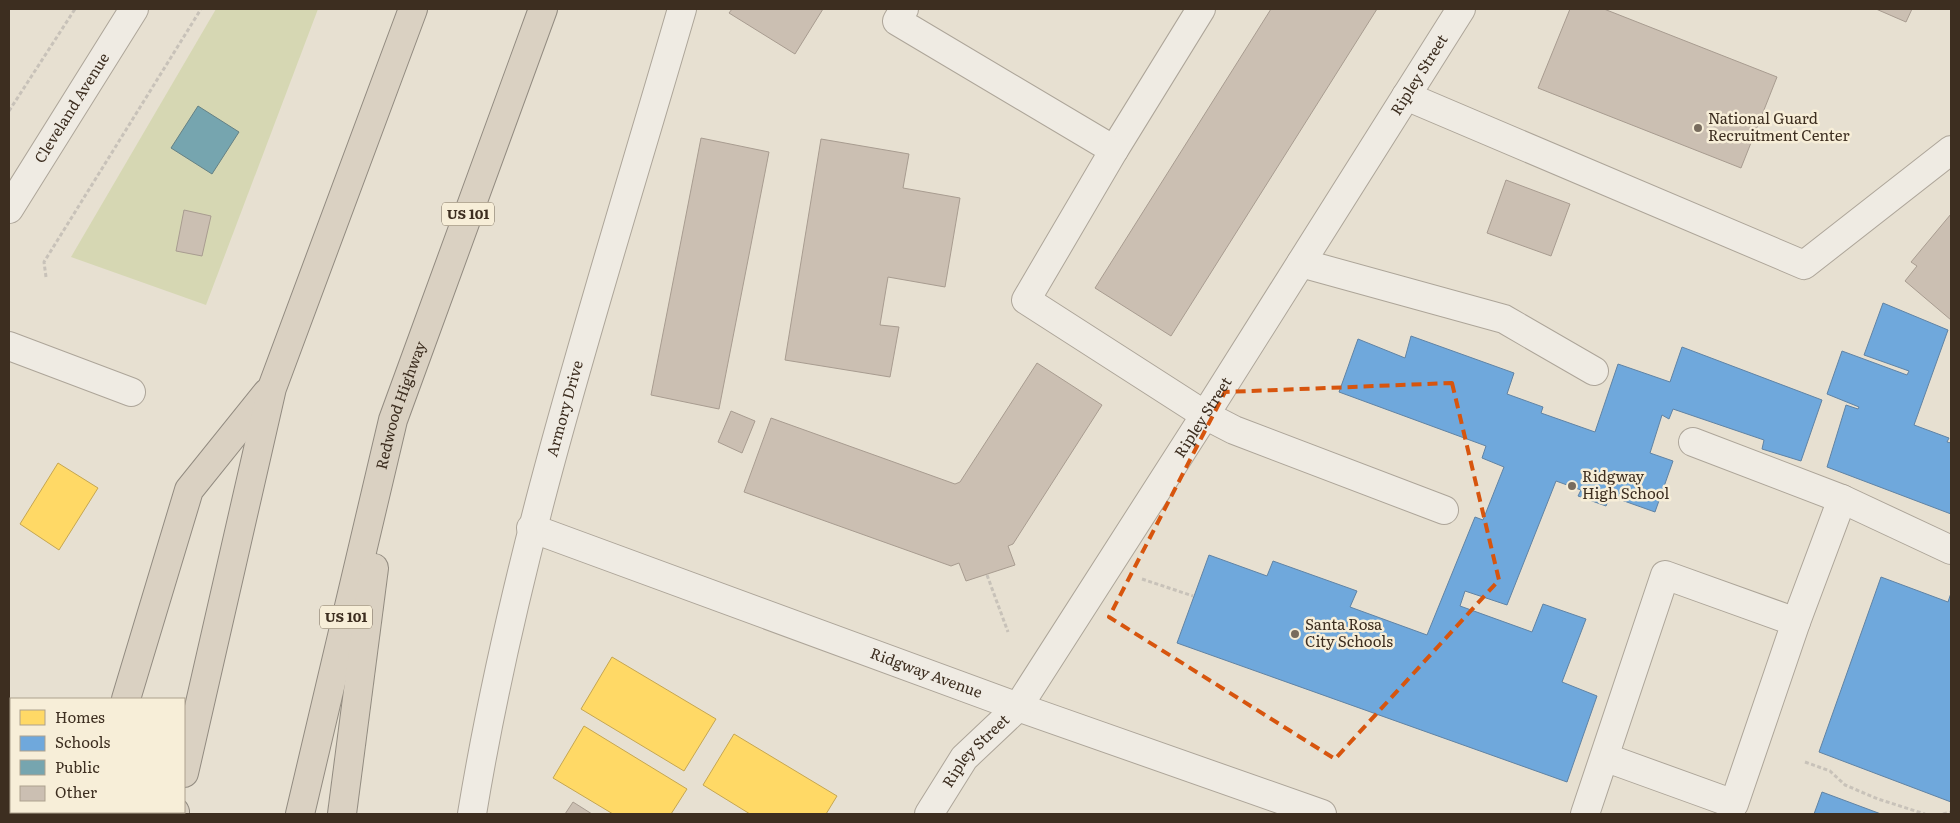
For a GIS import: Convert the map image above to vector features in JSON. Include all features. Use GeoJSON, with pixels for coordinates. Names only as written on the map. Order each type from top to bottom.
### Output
{"type":"FeatureCollection","features":[{"type":"Feature","properties":{"kind":"highway"},"geometry":{"type":"LineString","coordinates":[[185,769],[272,388],[413,9]]}},
{"type":"Feature","properties":{"kind":"highway","name":"Redwood Highway"},"geometry":{"type":"LineString","coordinates":[[300,814],[393,420],[543,9]]}},
{"type":"Feature","properties":{"kind":"highway"},"geometry":{"type":"LineString","coordinates":[[126,698],[189,490],[272,388]]}},
{"type":"Feature","properties":{"kind":"highway"},"geometry":{"type":"LineString","coordinates":[[342,814],[393,420]]}},
{"type":"Feature","properties":{"kind":"street","name":"Cleveland Avenue"},"geometry":{"type":"LineString","coordinates":[[9,208],[134,9]]}},
{"type":"Feature","properties":{"kind":"street","name":"Armory Drive"},"geometry":{"type":"LineString","coordinates":[[472,814],[483,744],[531,528],[682,9]]}},
{"type":"Feature","properties":{"kind":"street"},"geometry":{"type":"LineString","coordinates":[[904,9],[897,21],[1114,150]]}},
{"type":"Feature","properties":{"kind":"street"},"geometry":{"type":"LineString","coordinates":[[1201,9],[1114,150],[1026,300],[1205,415],[1234,430],[1444,510]]}},
{"type":"Feature","properties":{"kind":"street","name":"Ripley Street"},"geometry":{"type":"LineString","coordinates":[[930,814],[964,758],[1018,707],[1302,263],[1461,9]]}},
{"type":"Feature","properties":{"kind":"street"},"geometry":{"type":"LineString","coordinates":[[1406,96],[1804,265],[1951,150]]}},
{"type":"Feature","properties":{"kind":"street"},"geometry":{"type":"LineString","coordinates":[[1302,263],[1504,319],[1594,371]]}},
{"type":"Feature","properties":{"kind":"street"},"geometry":{"type":"LineString","coordinates":[[9,346],[131,392]]}},
{"type":"Feature","properties":{"kind":"street"},"geometry":{"type":"LineString","coordinates":[[1693,442],[1842,499],[1951,550]]}},
{"type":"Feature","properties":{"kind":"street"},"geometry":{"type":"LineString","coordinates":[[1604,757],[1734,804],[1796,622],[1842,499]]}},
{"type":"Feature","properties":{"kind":"street","name":"Ridgway Avenue"},"geometry":{"type":"LineString","coordinates":[[531,528],[1018,707],[1322,814]]}},
{"type":"Feature","properties":{"kind":"street"},"geometry":{"type":"LineString","coordinates":[[1585,814],[1665,575],[1796,622]]}},
{"type":"Feature","properties":{"kind":"path"},"geometry":{"type":"LineString","coordinates":[[9,110],[74,9]]}},
{"type":"Feature","properties":{"kind":"path"},"geometry":{"type":"LineString","coordinates":[[46,278],[44,262],[201,9]]}},
{"type":"Feature","properties":{"kind":"path"},"geometry":{"type":"LineString","coordinates":[[987,575],[1008,632]]}},
{"type":"Feature","properties":{"kind":"path"},"geometry":{"type":"LineString","coordinates":[[1139,578],[1194,596]]}},
{"type":"Feature","properties":{"kind":"path"},"geometry":{"type":"LineString","coordinates":[[1805,762],[1830,771],[1845,785],[1878,800],[1925,814]]}},
{"type":"Feature","properties":{"kind":"path"},"geometry":{"type":"LineString","coordinates":[[1943,814],[1951,812]]}},
{"type":"Feature","properties":{"kind":"highlighted area"},"geometry":{"type":"Polygon","coordinates":[[[1452,383],[1499,580],[1335,759],[1109,617],[1225,392],[1452,383]]]}},
{"type":"Feature","properties":{"kind":"green space"},"geometry":{"type":"Polygon","coordinates":[[[216,9],[318,9],[206,305],[71,257],[216,9]]]}},
{"type":"Feature","properties":{"kind":"building: Homes"},"geometry":{"type":"Polygon","coordinates":[[[58,463],[98,488],[59,550],[20,524],[58,463]]]}},
{"type":"Feature","properties":{"kind":"building: Homes"},"geometry":{"type":"Polygon","coordinates":[[[612,657],[716,719],[684,771],[581,709],[612,657]]]}},
{"type":"Feature","properties":{"kind":"building: Homes"},"geometry":{"type":"Polygon","coordinates":[[[584,726],[687,789],[671,814],[613,814],[553,778],[584,726]]]}},
{"type":"Feature","properties":{"kind":"building: Homes"},"geometry":{"type":"Polygon","coordinates":[[[734,734],[837,796],[826,814],[750,814],[703,785],[734,734]]]}},
{"type":"Feature","properties":{"kind":"building: Schools"},"geometry":{"type":"Polygon","coordinates":[[[1883,303],[1948,330],[1914,425],[1949,438],[1947,442],[1951,443],[1951,514],[1827,467],[1846,405],[1858,409],[1859,407],[1827,394],[1842,351],[1907,375],[1909,371],[1864,355],[1883,303]]]}},
{"type":"Feature","properties":{"kind":"building: Schools"},"geometry":{"type":"Polygon","coordinates":[[[1411,336],[1514,373],[1507,394],[1543,407],[1541,413],[1595,432],[1618,364],[1670,382],[1682,347],[1822,400],[1801,461],[1762,449],[1764,440],[1673,409],[1669,419],[1662,415],[1650,453],[1673,461],[1655,512],[1610,496],[1606,506],[1578,496],[1581,490],[1556,481],[1507,605],[1465,591],[1460,606],[1532,632],[1543,604],[1586,619],[1562,682],[1597,696],[1567,782],[1177,643],[1209,555],[1267,576],[1273,561],[1357,591],[1350,607],[1427,635],[1475,517],[1483,520],[1504,467],[1482,458],[1486,446],[1339,392],[1358,339],[1405,358],[1411,336]]]}},
{"type":"Feature","properties":{"kind":"building: Schools"},"geometry":{"type":"Polygon","coordinates":[[[1881,577],[1948,602],[1951,593],[1951,802],[1819,752],[1881,577]]]}},
{"type":"Feature","properties":{"kind":"building: Schools"},"geometry":{"type":"Polygon","coordinates":[[[1822,792],[1881,814],[1814,814],[1822,792]]]}},
{"type":"Feature","properties":{"kind":"building: Public"},"geometry":{"type":"Polygon","coordinates":[[[198,106],[239,132],[212,174],[171,148],[198,106]]]}},
{"type":"Feature","properties":{"kind":"building: Other"},"geometry":{"type":"Polygon","coordinates":[[[732,9],[823,9],[795,54],[729,13],[732,9]]]}},
{"type":"Feature","properties":{"kind":"building: Other"},"geometry":{"type":"Polygon","coordinates":[[[1271,9],[1377,9],[1171,336],[1095,288],[1271,9]]]}},
{"type":"Feature","properties":{"kind":"building: Other","name":"National Guard Recruitment Center"},"geometry":{"type":"Polygon","coordinates":[[[1570,9],[1604,9],[1777,77],[1741,168],[1538,88],[1570,9]]]}},
{"type":"Feature","properties":{"kind":"building: Other"},"geometry":{"type":"Polygon","coordinates":[[[1876,9],[1912,9],[1906,22],[1876,9]]]}},
{"type":"Feature","properties":{"kind":"building: Other"},"geometry":{"type":"Polygon","coordinates":[[[701,138],[769,152],[719,409],[651,395],[701,138]]]}},
{"type":"Feature","properties":{"kind":"building: Other"},"geometry":{"type":"Polygon","coordinates":[[[821,139],[909,154],[903,188],[960,198],[945,287],[888,277],[880,325],[899,327],[890,377],[785,360],[821,139]]]}},
{"type":"Feature","properties":{"kind":"building: Other"},"geometry":{"type":"Polygon","coordinates":[[[1506,180],[1570,204],[1551,256],[1487,233],[1506,180]]]}},
{"type":"Feature","properties":{"kind":"building: Other"},"geometry":{"type":"Polygon","coordinates":[[[184,210],[211,216],[202,256],[176,251],[184,210]]]}},
{"type":"Feature","properties":{"kind":"building: Other"},"geometry":{"type":"Polygon","coordinates":[[[1951,214],[1951,320],[1905,281],[1917,266],[1911,262],[1951,214]]]}},
{"type":"Feature","properties":{"kind":"building: Other"},"geometry":{"type":"Polygon","coordinates":[[[1037,363],[1102,405],[1013,544],[1008,546],[1015,565],[966,581],[959,563],[951,566],[744,492],[771,418],[955,484],[960,482],[1037,363]]]}},
{"type":"Feature","properties":{"kind":"building: Other"},"geometry":{"type":"Polygon","coordinates":[[[731,411],[755,421],[742,453],[718,442],[731,411]]]}},
{"type":"Feature","properties":{"kind":"building: Other"},"geometry":{"type":"Polygon","coordinates":[[[9,767],[10,786],[9,787],[9,767]]]}},
{"type":"Feature","properties":{"kind":"building: Other"},"geometry":{"type":"Polygon","coordinates":[[[573,802],[592,814],[565,814],[573,802]]]}},
{"type":"Feature","properties":{"kind":"place","name":"National Guard Recruitment Center"},"geometry":{"type":"Point","coordinates":[1698,128]}},
{"type":"Feature","properties":{"kind":"place","name":"Ridgway High School"},"geometry":{"type":"Point","coordinates":[1572,486]}},
{"type":"Feature","properties":{"kind":"place","name":"Santa Rosa City Schools"},"geometry":{"type":"Point","coordinates":[1295,634]}}]}
